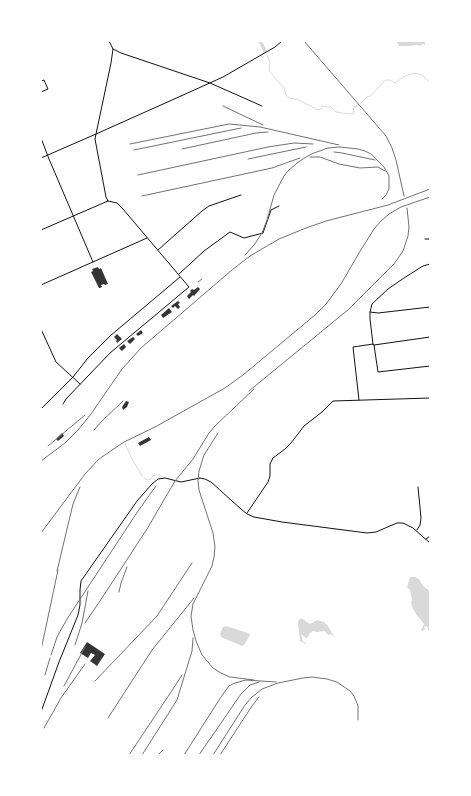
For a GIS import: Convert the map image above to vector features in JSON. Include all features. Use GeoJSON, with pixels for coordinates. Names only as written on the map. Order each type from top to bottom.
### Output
{"type":"FeatureCollection","features":[{"type":"Feature","properties":{"kind":"street"},"geometry":{"type":"LineString","coordinates":[[109,41],[113,49],[121,53],[210,83],[262,106]]}},
{"type":"Feature","properties":{"kind":"street"},"geometry":{"type":"LineString","coordinates":[[41,158],[227,75],[265,53],[282,41]]}},
{"type":"Feature","properties":{"kind":"street"},"geometry":{"type":"LineString","coordinates":[[108,201],[105,195],[95,140],[113,49]]}},
{"type":"Feature","properties":{"kind":"street"},"geometry":{"type":"LineString","coordinates":[[41,81],[44,80],[48,89],[41,92]]}},
{"type":"Feature","properties":{"kind":"street"},"geometry":{"type":"LineString","coordinates":[[41,138],[93,262]]}},
{"type":"Feature","properties":{"kind":"street"},"geometry":{"type":"LineString","coordinates":[[158,250],[209,206],[241,196]]}},
{"type":"Feature","properties":{"kind":"street"},"geometry":{"type":"LineString","coordinates":[[41,230],[108,201],[117,204],[123,209],[189,287],[112,351],[63,404]]}},
{"type":"Feature","properties":{"kind":"street"},"geometry":{"type":"LineString","coordinates":[[179,275],[204,251],[230,232],[244,238],[263,233],[272,210],[279,206]]}},
{"type":"Feature","properties":{"kind":"street"},"geometry":{"type":"LineString","coordinates":[[41,285],[148,238]]}},
{"type":"Feature","properties":{"kind":"street"},"geometry":{"type":"LineString","coordinates":[[425,239],[430,239]]}},
{"type":"Feature","properties":{"kind":"street"},"geometry":{"type":"LineString","coordinates":[[430,264],[420,268],[388,289],[373,303],[370,312],[373,344],[378,372],[430,366]]}},
{"type":"Feature","properties":{"kind":"street"},"geometry":{"type":"LineString","coordinates":[[41,409],[114,331],[180,277]]}},
{"type":"Feature","properties":{"kind":"street"},"geometry":{"type":"LineString","coordinates":[[370,312],[375,314],[430,307]]}},
{"type":"Feature","properties":{"kind":"street"},"geometry":{"type":"LineString","coordinates":[[41,329],[55,361],[80,384]]}},
{"type":"Feature","properties":{"kind":"street"},"geometry":{"type":"LineString","coordinates":[[359,400],[353,348],[430,337]]}},
{"type":"Feature","properties":{"kind":"street"},"geometry":{"type":"LineString","coordinates":[[247,514],[268,482],[272,459],[291,443],[304,426],[333,402],[430,398]]}},
{"type":"Feature","properties":{"kind":"street"},"geometry":{"type":"LineString","coordinates":[[41,712],[78,615],[82,580],[136,500],[153,482],[158,479],[162,478],[181,482],[198,478],[205,479],[211,482],[247,514],[254,517],[362,533],[376,532],[400,523],[406,524],[417,531],[430,543]]}},
{"type":"Feature","properties":{"kind":"street"},"geometry":{"type":"LineString","coordinates":[[417,531],[421,518],[418,487]]}},
{"type":"Feature","properties":{"kind":"street"},"geometry":{"type":"LineString","coordinates":[[426,539],[430,536]]}},
{"type":"Feature","properties":{"kind":"shaded area"},"geometry":{"type":"Polygon","coordinates":[[[424,41],[425,45],[399,46],[397,42],[424,41]]]}},
{"type":"Feature","properties":{"kind":"shaded area"},"geometry":{"type":"Polygon","coordinates":[[[410,577],[419,579],[424,587],[430,591],[430,635],[427,626],[424,627],[426,629],[423,631],[421,630],[424,624],[412,607],[410,590],[407,587],[410,577]]]}},
{"type":"Feature","properties":{"kind":"shaded area"},"geometry":{"type":"Polygon","coordinates":[[[301,618],[310,624],[317,620],[324,622],[335,638],[331,634],[328,635],[325,631],[313,631],[307,638],[301,634],[303,641],[306,643],[300,642],[298,622],[301,618]]]}},
{"type":"Feature","properties":{"kind":"shaded area"},"geometry":{"type":"Polygon","coordinates":[[[226,626],[250,635],[244,645],[242,646],[221,637],[220,634],[223,627],[226,626]]]}},
{"type":"Feature","properties":{"kind":"building"},"geometry":{"type":"Polygon","coordinates":[[[98,267],[99,269],[101,268],[108,284],[101,285],[102,287],[100,288],[91,272],[93,271],[92,269],[98,267]]]}},
{"type":"Feature","properties":{"kind":"building"},"geometry":{"type":"Polygon","coordinates":[[[198,287],[200,289],[189,299],[187,296],[191,292],[190,291],[198,287]]]}},
{"type":"Feature","properties":{"kind":"building"},"geometry":{"type":"Polygon","coordinates":[[[178,301],[180,303],[178,304],[180,307],[178,309],[175,306],[173,308],[171,306],[178,301]]]}},
{"type":"Feature","properties":{"kind":"building"},"geometry":{"type":"Polygon","coordinates":[[[169,308],[172,312],[163,318],[161,315],[169,308]]]}},
{"type":"Feature","properties":{"kind":"building"},"geometry":{"type":"Polygon","coordinates":[[[141,330],[143,333],[138,336],[136,334],[141,330]]]}},
{"type":"Feature","properties":{"kind":"building"},"geometry":{"type":"Polygon","coordinates":[[[117,334],[122,339],[117,343],[117,340],[114,337],[117,334]]]}},
{"type":"Feature","properties":{"kind":"building"},"geometry":{"type":"Polygon","coordinates":[[[133,337],[135,339],[130,344],[127,341],[133,337]]]}},
{"type":"Feature","properties":{"kind":"building"},"geometry":{"type":"Polygon","coordinates":[[[124,344],[126,347],[122,351],[119,348],[124,344]]]}},
{"type":"Feature","properties":{"kind":"building"},"geometry":{"type":"Polygon","coordinates":[[[126,401],[129,402],[127,407],[123,410],[122,407],[126,401]]]}},
{"type":"Feature","properties":{"kind":"building"},"geometry":{"type":"Polygon","coordinates":[[[62,433],[64,436],[58,441],[56,439],[62,433]]]}},
{"type":"Feature","properties":{"kind":"building"},"geometry":{"type":"Polygon","coordinates":[[[149,437],[151,440],[140,446],[138,443],[149,437]]]}},
{"type":"Feature","properties":{"kind":"building"},"geometry":{"type":"Polygon","coordinates":[[[87,642],[105,654],[97,666],[90,661],[95,655],[91,653],[88,658],[80,653],[87,642]]]}},
{"type":"Feature","properties":{"kind":"waterway"},"geometry":{"type":"LineString","coordinates":[[260,41],[265,51]]}},
{"type":"Feature","properties":{"kind":"waterway"},"geometry":{"type":"LineString","coordinates":[[267,55],[270,62],[269,71],[284,88],[286,95],[289,98],[299,100],[318,110],[321,109],[322,106],[325,106],[332,108],[336,112],[351,114],[354,113],[353,107],[359,105]]}},
{"type":"Feature","properties":{"kind":"waterway"},"geometry":{"type":"LineString","coordinates":[[362,102],[367,97],[372,95],[386,80],[395,83],[405,76],[415,73],[422,75],[430,83]]}},
{"type":"Feature","properties":{"kind":"waterway"},"geometry":{"type":"LineString","coordinates":[[125,444],[142,476]]}},
{"type":"Feature","properties":{"kind":"waterway"},"geometry":{"type":"LineString","coordinates":[[144,478],[149,480],[156,475]]}},
{"type":"Feature","properties":{"kind":"railway"},"geometry":{"type":"LineString","coordinates":[[304,41],[386,136],[396,160],[404,196]]}},
{"type":"Feature","properties":{"kind":"railway"},"geometry":{"type":"LineString","coordinates":[[223,106],[263,125]]}},
{"type":"Feature","properties":{"kind":"railway"},"geometry":{"type":"LineString","coordinates":[[130,144],[229,124],[260,127],[339,145]]}},
{"type":"Feature","properties":{"kind":"railway"},"geometry":{"type":"LineString","coordinates":[[134,150],[241,128]]}},
{"type":"Feature","properties":{"kind":"railway"},"geometry":{"type":"LineString","coordinates":[[182,149],[256,133],[268,132]]}},
{"type":"Feature","properties":{"kind":"railway"},"geometry":{"type":"LineString","coordinates":[[138,175],[268,147],[294,143],[313,144]]}},
{"type":"Feature","properties":{"kind":"railway"},"geometry":{"type":"LineString","coordinates":[[248,159],[306,147]]}},
{"type":"Feature","properties":{"kind":"railway"},"geometry":{"type":"LineString","coordinates":[[245,255],[262,233],[274,195],[284,176],[297,163],[314,153],[328,148],[340,147],[358,149],[371,154],[384,167],[389,176],[389,189],[382,199]]}},
{"type":"Feature","properties":{"kind":"railway"},"geometry":{"type":"LineString","coordinates":[[334,152],[375,160]]}},
{"type":"Feature","properties":{"kind":"railway"},"geometry":{"type":"LineString","coordinates":[[310,157],[320,157],[339,164],[360,168],[378,167],[385,171]]}},
{"type":"Feature","properties":{"kind":"railway"},"geometry":{"type":"LineString","coordinates":[[142,196],[272,168],[300,158]]}},
{"type":"Feature","properties":{"kind":"railway"},"geometry":{"type":"LineString","coordinates":[[41,461],[65,443],[78,430],[122,369],[141,348],[250,256],[279,239],[306,228],[326,221],[388,205],[430,189]]}},
{"type":"Feature","properties":{"kind":"railway"},"geometry":{"type":"LineString","coordinates":[[41,533],[85,474],[99,459],[124,442],[155,427],[225,388],[243,375],[315,315],[326,304],[341,284],[374,229],[381,221],[401,207],[430,197]]}},
{"type":"Feature","properties":{"kind":"railway"},"geometry":{"type":"LineString","coordinates":[[249,391],[349,309],[394,264],[403,251],[408,236],[409,227],[407,208]]}},
{"type":"Feature","properties":{"kind":"railway"},"geometry":{"type":"LineString","coordinates":[[198,282],[202,279]]}},
{"type":"Feature","properties":{"kind":"railway"},"geometry":{"type":"LineString","coordinates":[[85,623],[147,529],[175,481],[193,459],[209,433],[254,389]]}},
{"type":"Feature","properties":{"kind":"railway"},"geometry":{"type":"LineString","coordinates":[[94,430],[123,401]]}},
{"type":"Feature","properties":{"kind":"railway"},"geometry":{"type":"LineString","coordinates":[[48,446],[85,415]]}},
{"type":"Feature","properties":{"kind":"railway"},"geometry":{"type":"LineString","coordinates":[[218,433],[204,455],[199,471],[199,490],[213,533],[215,547],[212,566],[193,604],[191,616],[193,630],[202,655],[213,668],[230,677],[254,680]]}},
{"type":"Feature","properties":{"kind":"railway"},"geometry":{"type":"LineString","coordinates":[[51,655],[57,637],[67,619],[156,486]]}},
{"type":"Feature","properties":{"kind":"railway"},"geometry":{"type":"LineString","coordinates":[[57,571],[73,504],[80,487]]}},
{"type":"Feature","properties":{"kind":"railway"},"geometry":{"type":"LineString","coordinates":[[95,681],[157,616],[192,563]]}},
{"type":"Feature","properties":{"kind":"railway"},"geometry":{"type":"LineString","coordinates":[[119,592],[127,567]]}},
{"type":"Feature","properties":{"kind":"railway"},"geometry":{"type":"LineString","coordinates":[[41,650],[58,570]]}},
{"type":"Feature","properties":{"kind":"railway"},"geometry":{"type":"LineString","coordinates":[[75,645],[82,623],[88,591]]}},
{"type":"Feature","properties":{"kind":"railway"},"geometry":{"type":"LineString","coordinates":[[108,718],[152,650],[194,598]]}},
{"type":"Feature","properties":{"kind":"railway"},"geometry":{"type":"LineString","coordinates":[[142,755],[177,700],[192,651],[193,638]]}},
{"type":"Feature","properties":{"kind":"railway"},"geometry":{"type":"LineString","coordinates":[[64,686],[85,647]]}},
{"type":"Feature","properties":{"kind":"railway"},"geometry":{"type":"LineString","coordinates":[[45,675],[50,658]]}},
{"type":"Feature","properties":{"kind":"railway"},"geometry":{"type":"LineString","coordinates":[[44,728],[61,698],[85,664]]}},
{"type":"Feature","properties":{"kind":"railway"},"geometry":{"type":"LineString","coordinates":[[129,755],[182,675]]}},
{"type":"Feature","properties":{"kind":"railway"},"geometry":{"type":"LineString","coordinates":[[213,755],[245,705],[252,697],[262,689],[278,683],[312,677],[337,682],[350,691],[354,696],[358,706],[358,720]]}},
{"type":"Feature","properties":{"kind":"railway"},"geometry":{"type":"LineString","coordinates":[[184,755],[229,686],[246,680],[276,682]]}},
{"type":"Feature","properties":{"kind":"railway"},"geometry":{"type":"LineString","coordinates":[[199,755],[241,694],[250,685],[259,682]]}},
{"type":"Feature","properties":{"kind":"railway"},"geometry":{"type":"LineString","coordinates":[[220,755],[259,697]]}},
{"type":"Feature","properties":{"kind":"railway"},"geometry":{"type":"LineString","coordinates":[[158,755],[163,750]]}}]}
